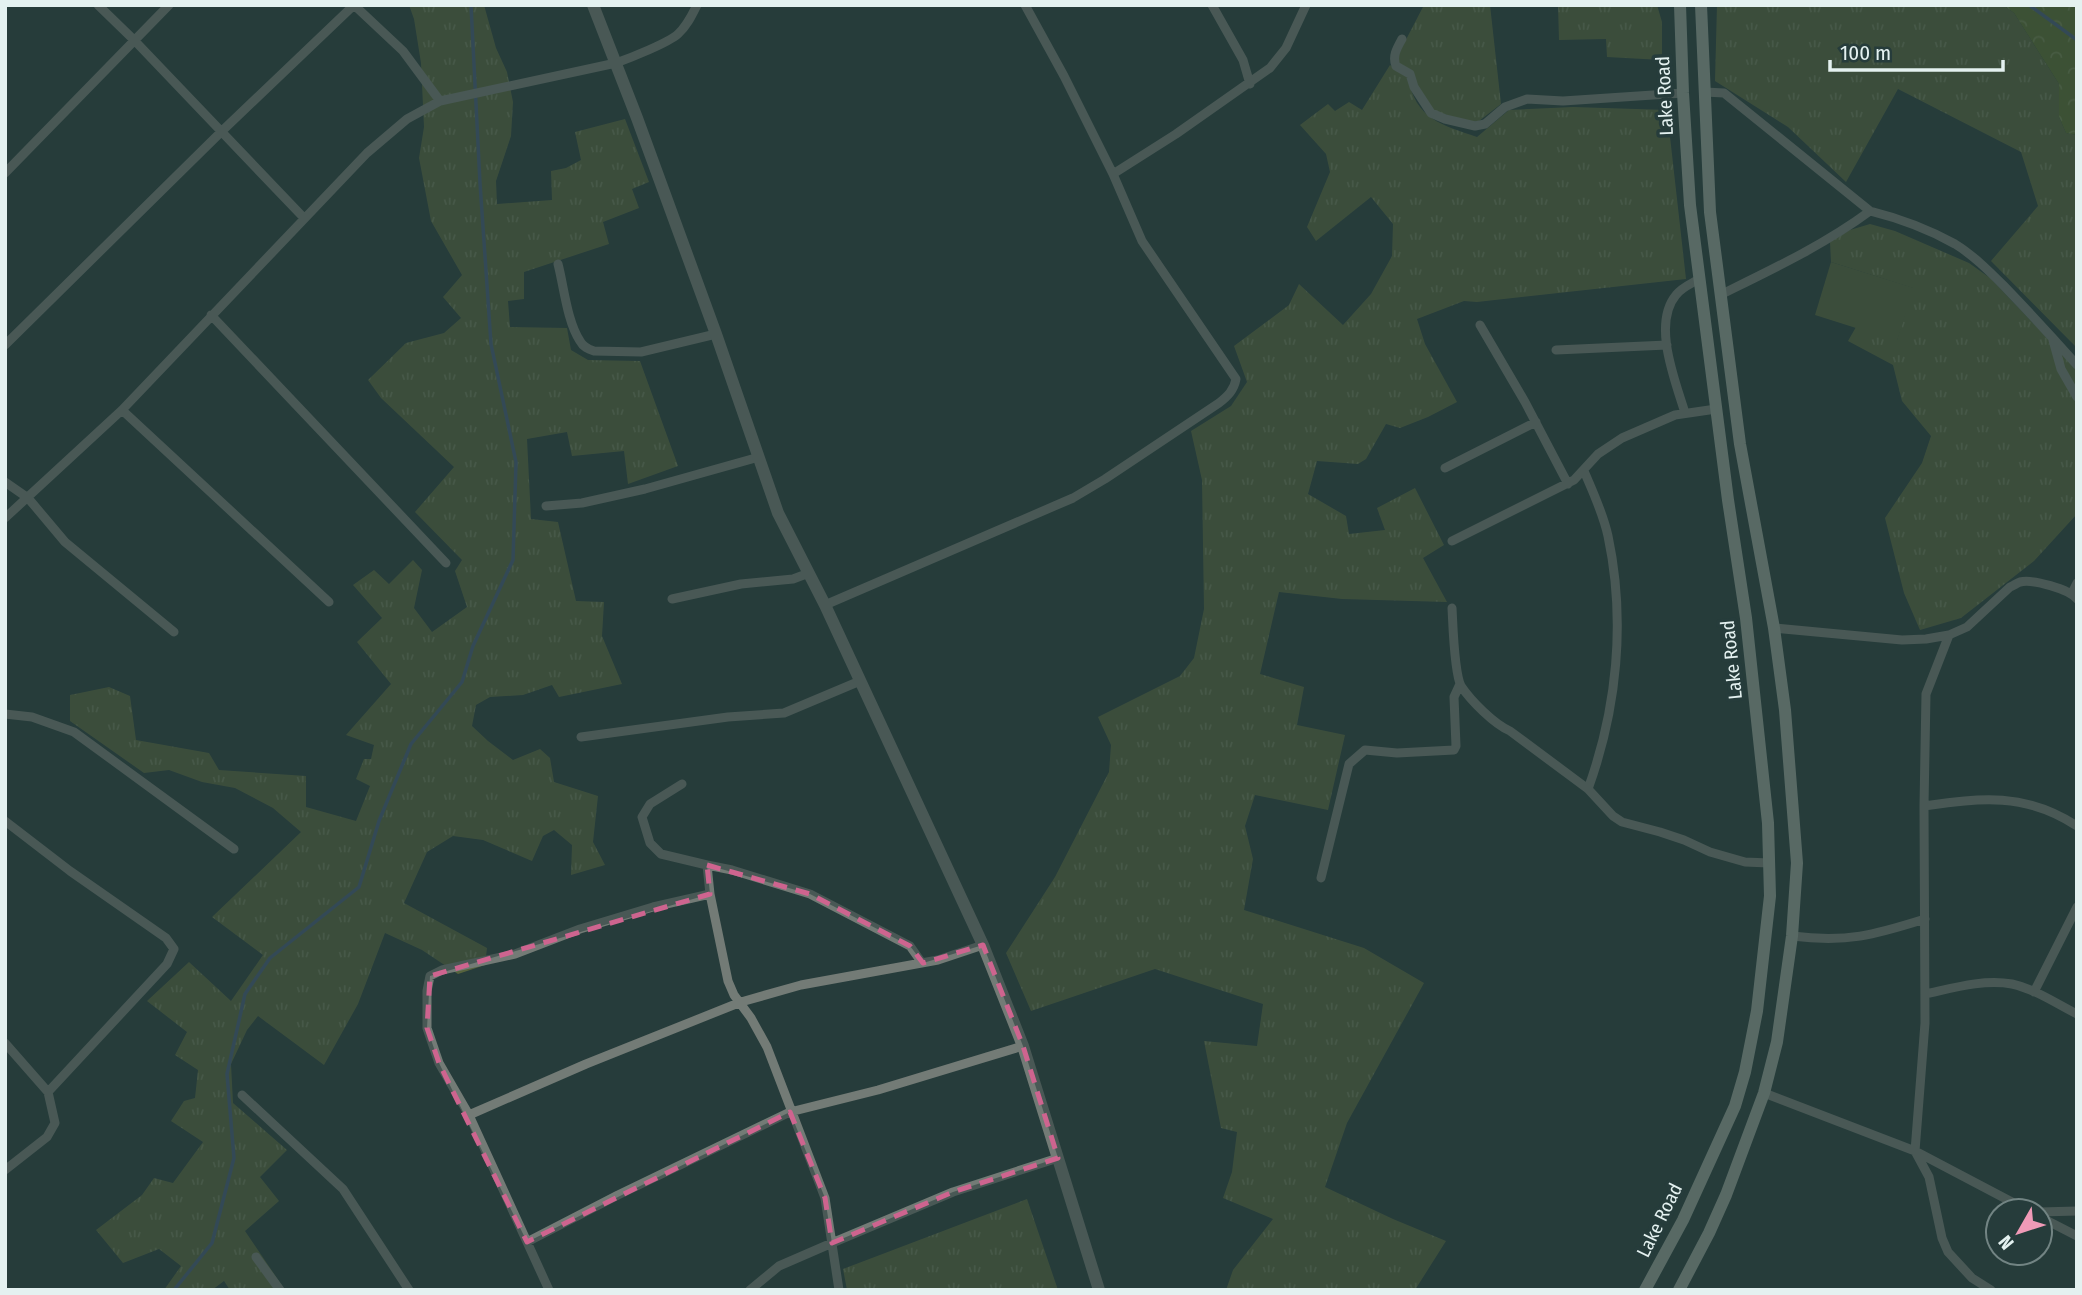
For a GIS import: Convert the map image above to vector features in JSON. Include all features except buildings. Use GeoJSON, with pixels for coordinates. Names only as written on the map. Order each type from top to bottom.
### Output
{"type":"FeatureCollection","features":[{"type":"Feature","properties":{"kind":"main road","name":"Lake Road"},"geometry":{"type":"LineString","coordinates":[[1645,1290],[1683,1220],[1735,1107],[1757,1011],[1770,896],[1768,823],[1746,618],[1690,205],[1680,5]]}},
{"type":"Feature","properties":{"kind":"main road","name":"Lake Road"},"geometry":{"type":"LineString","coordinates":[[1679,1290],[1720,1208],[1764,1093],[1777,1042],[1793,936],[1797,863],[1785,710],[1774,628],[1740,444],[1710,212],[1700,5]]}},
{"type":"Feature","properties":{"kind":"street"},"geometry":{"type":"LineString","coordinates":[[97,5],[134,40],[304,218]]}},
{"type":"Feature","properties":{"kind":"street"},"geometry":{"type":"LineString","coordinates":[[5,173],[169,5]]}},
{"type":"Feature","properties":{"kind":"street"},"geometry":{"type":"LineString","coordinates":[[5,345],[354,5],[403,51],[440,101]]}},
{"type":"Feature","properties":{"kind":"street"},"geometry":{"type":"LineString","coordinates":[[593,5],[716,334],[778,513],[825,605],[983,945],[1023,1046],[1099,1290]]}},
{"type":"Feature","properties":{"kind":"street"},"geometry":{"type":"LineString","coordinates":[[5,518],[122,410],[367,153],[407,119],[440,101],[616,63],[675,37],[692,16],[697,5]]}},
{"type":"Feature","properties":{"kind":"street"},"geometry":{"type":"LineString","coordinates":[[825,605],[1073,498],[1153,448],[1219,402],[1231,391],[1236,379],[1142,241],[1113,174],[1025,5]]}},
{"type":"Feature","properties":{"kind":"street"},"geometry":{"type":"LineString","coordinates":[[1212,5],[1243,60],[1250,84]]}},
{"type":"Feature","properties":{"kind":"street"},"geometry":{"type":"LineString","coordinates":[[1113,174],[1177,134],[1270,68],[1279,57],[1306,5]]}},
{"type":"Feature","properties":{"kind":"street"},"geometry":{"type":"LineString","coordinates":[[1402,39],[1395,53],[1396,66],[1410,74],[1427,109],[1440,118],[1475,126],[1485,124],[1506,107],[1527,99],[1563,101],[1683,93]]}},
{"type":"Feature","properties":{"kind":"street"},"geometry":{"type":"LineString","coordinates":[[1705,92],[1724,93],[1870,211],[1922,229],[1954,244],[1968,254],[1985,267],[2077,365]]}},
{"type":"Feature","properties":{"kind":"street"},"geometry":{"type":"LineString","coordinates":[[1720,295],[1791,259],[1870,211]]}},
{"type":"Feature","properties":{"kind":"street"},"geometry":{"type":"LineString","coordinates":[[558,264],[573,326],[581,343],[587,348],[594,351],[641,352],[716,334]]}},
{"type":"Feature","properties":{"kind":"street"},"geometry":{"type":"LineString","coordinates":[[1685,413],[1664,324],[1677,293],[1699,279]]}},
{"type":"Feature","properties":{"kind":"street"},"geometry":{"type":"LineString","coordinates":[[211,315],[446,563]]}},
{"type":"Feature","properties":{"kind":"street"},"geometry":{"type":"LineString","coordinates":[[1480,325],[1568,484]]}},
{"type":"Feature","properties":{"kind":"street"},"geometry":{"type":"LineString","coordinates":[[2052,338],[2062,369],[2077,397]]}},
{"type":"Feature","properties":{"kind":"street"},"geometry":{"type":"LineString","coordinates":[[1556,350],[1667,345]]}},
{"type":"Feature","properties":{"kind":"street"},"geometry":{"type":"LineString","coordinates":[[1452,541],[1568,484],[1584,471],[1598,454],[1622,438],[1664,419],[1716,409]]}},
{"type":"Feature","properties":{"kind":"street"},"geometry":{"type":"LineString","coordinates":[[122,410],[329,602]]}},
{"type":"Feature","properties":{"kind":"street"},"geometry":{"type":"LineString","coordinates":[[1445,468],[1536,422]]}},
{"type":"Feature","properties":{"kind":"street"},"geometry":{"type":"LineString","coordinates":[[546,506],[582,503],[645,489],[759,457]]}},
{"type":"Feature","properties":{"kind":"street"},"geometry":{"type":"LineString","coordinates":[[1584,471],[1598,502],[1608,536],[1617,598],[1617,668],[1604,743],[1588,789]]}},
{"type":"Feature","properties":{"kind":"street"},"geometry":{"type":"LineString","coordinates":[[5,482],[28,498],[65,542],[174,632]]}},
{"type":"Feature","properties":{"kind":"street"},"geometry":{"type":"LineString","coordinates":[[672,599],[741,584],[793,579],[808,573]]}},
{"type":"Feature","properties":{"kind":"street"},"geometry":{"type":"LineString","coordinates":[[1774,628],[1902,640],[1926,639],[1949,635],[1967,627],[2017,583],[2023,581],[2037,584],[2074,596],[2077,583]]}},
{"type":"Feature","properties":{"kind":"street"},"geometry":{"type":"LineString","coordinates":[[1321,878],[1349,764],[1365,750],[1397,753],[1454,750],[1457,746],[1454,697],[1460,684],[1452,608]]}},
{"type":"Feature","properties":{"kind":"street"},"geometry":{"type":"LineString","coordinates":[[1949,635],[1926,694],[1925,1023],[1915,1151],[1929,1177],[1942,1238],[1948,1252],[1972,1278],[1991,1290]]}},
{"type":"Feature","properties":{"kind":"street"},"geometry":{"type":"LineString","coordinates":[[581,737],[729,717],[775,715],[860,681]]}},
{"type":"Feature","properties":{"kind":"street"},"geometry":{"type":"LineString","coordinates":[[1460,684],[1499,726],[1510,731],[1588,789],[1622,822],[1660,832],[1710,852],[1745,862],[1769,863]]}},
{"type":"Feature","properties":{"kind":"street"},"geometry":{"type":"LineString","coordinates":[[5,714],[32,718],[74,732],[234,849]]}},
{"type":"Feature","properties":{"kind":"street"},"geometry":{"type":"LineString","coordinates":[[682,784],[650,804],[642,817],[650,843],[661,854],[732,870],[810,894],[910,946],[922,963]]}},
{"type":"Feature","properties":{"kind":"street"},"geometry":{"type":"LineString","coordinates":[[1924,806],[2004,799],[2042,808],[2077,826]]}},
{"type":"Feature","properties":{"kind":"street"},"geometry":{"type":"LineString","coordinates":[[5,821],[70,871],[166,938],[174,949],[167,964],[48,1092]]}},
{"type":"Feature","properties":{"kind":"street"},"geometry":{"type":"LineString","coordinates":[[708,865],[710,894],[728,981],[767,1047],[825,1198],[839,1290]]}},
{"type":"Feature","properties":{"kind":"street"},"geometry":{"type":"LineString","coordinates":[[549,1290],[469,1115],[439,1063],[427,1028],[427,991],[430,976],[442,970],[515,954],[580,929],[653,907],[710,894]]}},
{"type":"Feature","properties":{"kind":"street"},"geometry":{"type":"LineString","coordinates":[[2034,992],[2077,907]]}},
{"type":"Feature","properties":{"kind":"street"},"geometry":{"type":"LineString","coordinates":[[1793,936],[1818,939],[1855,938],[1879,934],[1925,919]]}},
{"type":"Feature","properties":{"kind":"street"},"geometry":{"type":"LineString","coordinates":[[469,1115],[586,1064],[741,1002],[801,985],[937,960],[983,945]]}},
{"type":"Feature","properties":{"kind":"street"},"geometry":{"type":"LineString","coordinates":[[1925,994],[1986,983],[2015,984],[2077,1014]]}},
{"type":"Feature","properties":{"kind":"street"},"geometry":{"type":"LineString","coordinates":[[5,1043],[48,1092],[55,1123],[47,1137],[5,1170]]}},
{"type":"Feature","properties":{"kind":"street"},"geometry":{"type":"LineString","coordinates":[[527,1242],[790,1112],[878,1090],[1023,1046]]}},
{"type":"Feature","properties":{"kind":"street"},"geometry":{"type":"LineString","coordinates":[[1764,1093],[1915,1151],[2002,1197]]}},
{"type":"Feature","properties":{"kind":"street"},"geometry":{"type":"LineString","coordinates":[[242,1096],[343,1189],[409,1290]]}},
{"type":"Feature","properties":{"kind":"street"},"geometry":{"type":"LineString","coordinates":[[750,1290],[779,1266],[832,1242],[953,1192],[1058,1158]]}},
{"type":"Feature","properties":{"kind":"street"},"geometry":{"type":"LineString","coordinates":[[2054,1213],[2077,1211]]}},
{"type":"Feature","properties":{"kind":"street"},"geometry":{"type":"LineString","coordinates":[[2054,1223],[2077,1236]]}},
{"type":"Feature","properties":{"kind":"street"},"geometry":{"type":"LineString","coordinates":[[257,1257],[280,1290]]}},
{"type":"Feature","properties":{"kind":"highlighted area"},"geometry":{"type":"Polygon","coordinates":[[[707,865],[810,894],[910,946],[923,963],[983,945],[1023,1046],[1058,1158],[953,1192],[832,1243],[825,1198],[790,1112],[527,1242],[439,1063],[427,1028],[430,976],[710,894],[707,865]]]}},
{"type":"Feature","properties":{"kind":"green space"},"geometry":{"type":"Polygon","coordinates":[[[409,5],[484,5],[496,48],[507,72],[513,102],[511,136],[496,181],[497,204],[552,200],[551,171],[566,168],[581,160],[575,132],[625,119],[649,182],[632,189],[639,208],[603,222],[609,244],[524,272],[524,299],[508,301],[510,327],[567,328],[571,350],[588,360],[640,361],[678,466],[628,484],[624,451],[572,456],[567,432],[527,439],[531,519],[558,522],[576,601],[604,602],[602,636],[622,684],[559,697],[552,685],[523,695],[490,697],[476,705],[472,726],[513,760],[540,749],[550,758],[554,782],[598,796],[593,842],[605,865],[571,875],[572,845],[554,830],[543,836],[532,861],[483,840],[453,836],[427,852],[404,903],[487,948],[485,965],[458,974],[422,950],[385,933],[358,1004],[324,1065],[258,1016],[247,1030],[231,1064],[233,1103],[287,1150],[260,1177],[279,1201],[245,1231],[285,1290],[230,1290],[224,1281],[212,1290],[164,1290],[181,1266],[159,1249],[123,1263],[96,1230],[142,1195],[154,1178],[173,1183],[203,1142],[171,1121],[184,1101],[195,1098],[198,1070],[175,1055],[187,1032],[147,1001],[189,962],[231,1001],[263,955],[212,917],[301,832],[273,808],[235,788],[202,782],[169,770],[144,773],[70,721],[70,695],[109,687],[130,696],[136,740],[209,753],[219,770],[306,776],[306,807],[356,821],[370,786],[356,779],[364,759],[371,759],[374,745],[346,735],[391,684],[357,642],[382,618],[353,585],[374,570],[389,584],[413,560],[422,570],[414,608],[432,632],[467,607],[455,571],[462,560],[415,512],[454,467],[381,398],[368,380],[406,343],[444,333],[461,318],[443,297],[462,275],[431,221],[419,158],[424,127],[421,63],[409,5]]]}},
{"type":"Feature","properties":{"kind":"green space"},"geometry":{"type":"Polygon","coordinates":[[[1424,5],[1490,5],[1501,104],[1479,121],[1469,122],[1434,111],[1398,63],[1397,57],[1424,5]]]}},
{"type":"Feature","properties":{"kind":"green space"},"geometry":{"type":"Polygon","coordinates":[[[1558,5],[1657,5],[1662,22],[1662,60],[1607,57],[1606,39],[1559,40],[1558,5]]]}},
{"type":"Feature","properties":{"kind":"green space"},"geometry":{"type":"Polygon","coordinates":[[[1717,5],[2003,5],[2014,13],[2059,84],[2059,117],[2066,133],[2077,135],[2077,348],[1991,261],[2038,206],[2021,152],[1898,89],[1846,182],[1788,127],[1715,81],[1717,5]]]}},
{"type":"Feature","properties":{"kind":"green space"},"geometry":{"type":"Polygon","coordinates":[[[2003,5],[2077,5],[2077,135],[2066,133],[2059,117],[2059,84],[2014,13],[2003,5]]]}},
{"type":"Feature","properties":{"kind":"green space"},"geometry":{"type":"Polygon","coordinates":[[[1390,65],[1408,77],[1417,102],[1432,118],[1477,137],[1509,110],[1573,107],[1667,110],[1686,279],[1477,302],[1464,301],[1417,319],[1425,344],[1457,402],[1400,428],[1386,424],[1366,459],[1358,464],[1317,461],[1308,494],[1346,516],[1349,534],[1385,530],[1377,508],[1415,488],[1444,545],[1423,558],[1447,602],[1342,599],[1279,592],[1260,674],[1304,687],[1297,725],[1345,735],[1328,810],[1255,795],[1245,826],[1253,859],[1244,910],[1364,948],[1424,983],[1347,1123],[1325,1187],[1446,1241],[1415,1290],[1226,1290],[1233,1270],[1273,1219],[1223,1198],[1232,1172],[1237,1132],[1221,1128],[1204,1041],[1257,1046],[1263,1004],[1155,969],[1031,1011],[1006,953],[1055,877],[1109,772],[1111,745],[1098,717],[1180,676],[1194,658],[1204,609],[1202,480],[1191,431],[1231,406],[1247,382],[1234,346],[1289,305],[1299,284],[1343,325],[1371,294],[1392,256],[1393,224],[1371,197],[1316,241],[1307,227],[1330,172],[1326,154],[1300,125],[1328,104],[1335,111],[1349,102],[1362,110],[1390,65]]]}},
{"type":"Feature","properties":{"kind":"green space"},"geometry":{"type":"Polygon","coordinates":[[[1870,224],[1895,231],[1969,263],[1990,278],[2077,369],[2077,514],[2034,561],[1961,618],[1920,630],[1904,593],[1885,518],[1922,463],[1931,436],[1902,401],[1893,365],[1848,341],[1856,327],[1897,340],[1913,288],[1831,262],[1830,242],[1850,230],[1870,224]]]}},
{"type":"Feature","properties":{"kind":"green space"},"geometry":{"type":"Polygon","coordinates":[[[1831,262],[1914,288],[1897,341],[1815,315],[1831,262]]]}},
{"type":"Feature","properties":{"kind":"green space"},"geometry":{"type":"Polygon","coordinates":[[[1027,1199],[1058,1290],[847,1290],[843,1269],[1027,1199]]]}},
{"type":"Feature","properties":{"kind":"waterway"},"geometry":{"type":"LineString","coordinates":[[174,1290],[212,1243],[234,1158],[227,1074],[245,994],[270,958],[359,887],[379,821],[411,744],[462,682],[473,646],[513,560],[516,462],[491,344],[471,5]]}},
{"type":"Feature","properties":{"kind":"waterway"},"geometry":{"type":"LineString","coordinates":[[2029,5],[2077,40]]}}]}
